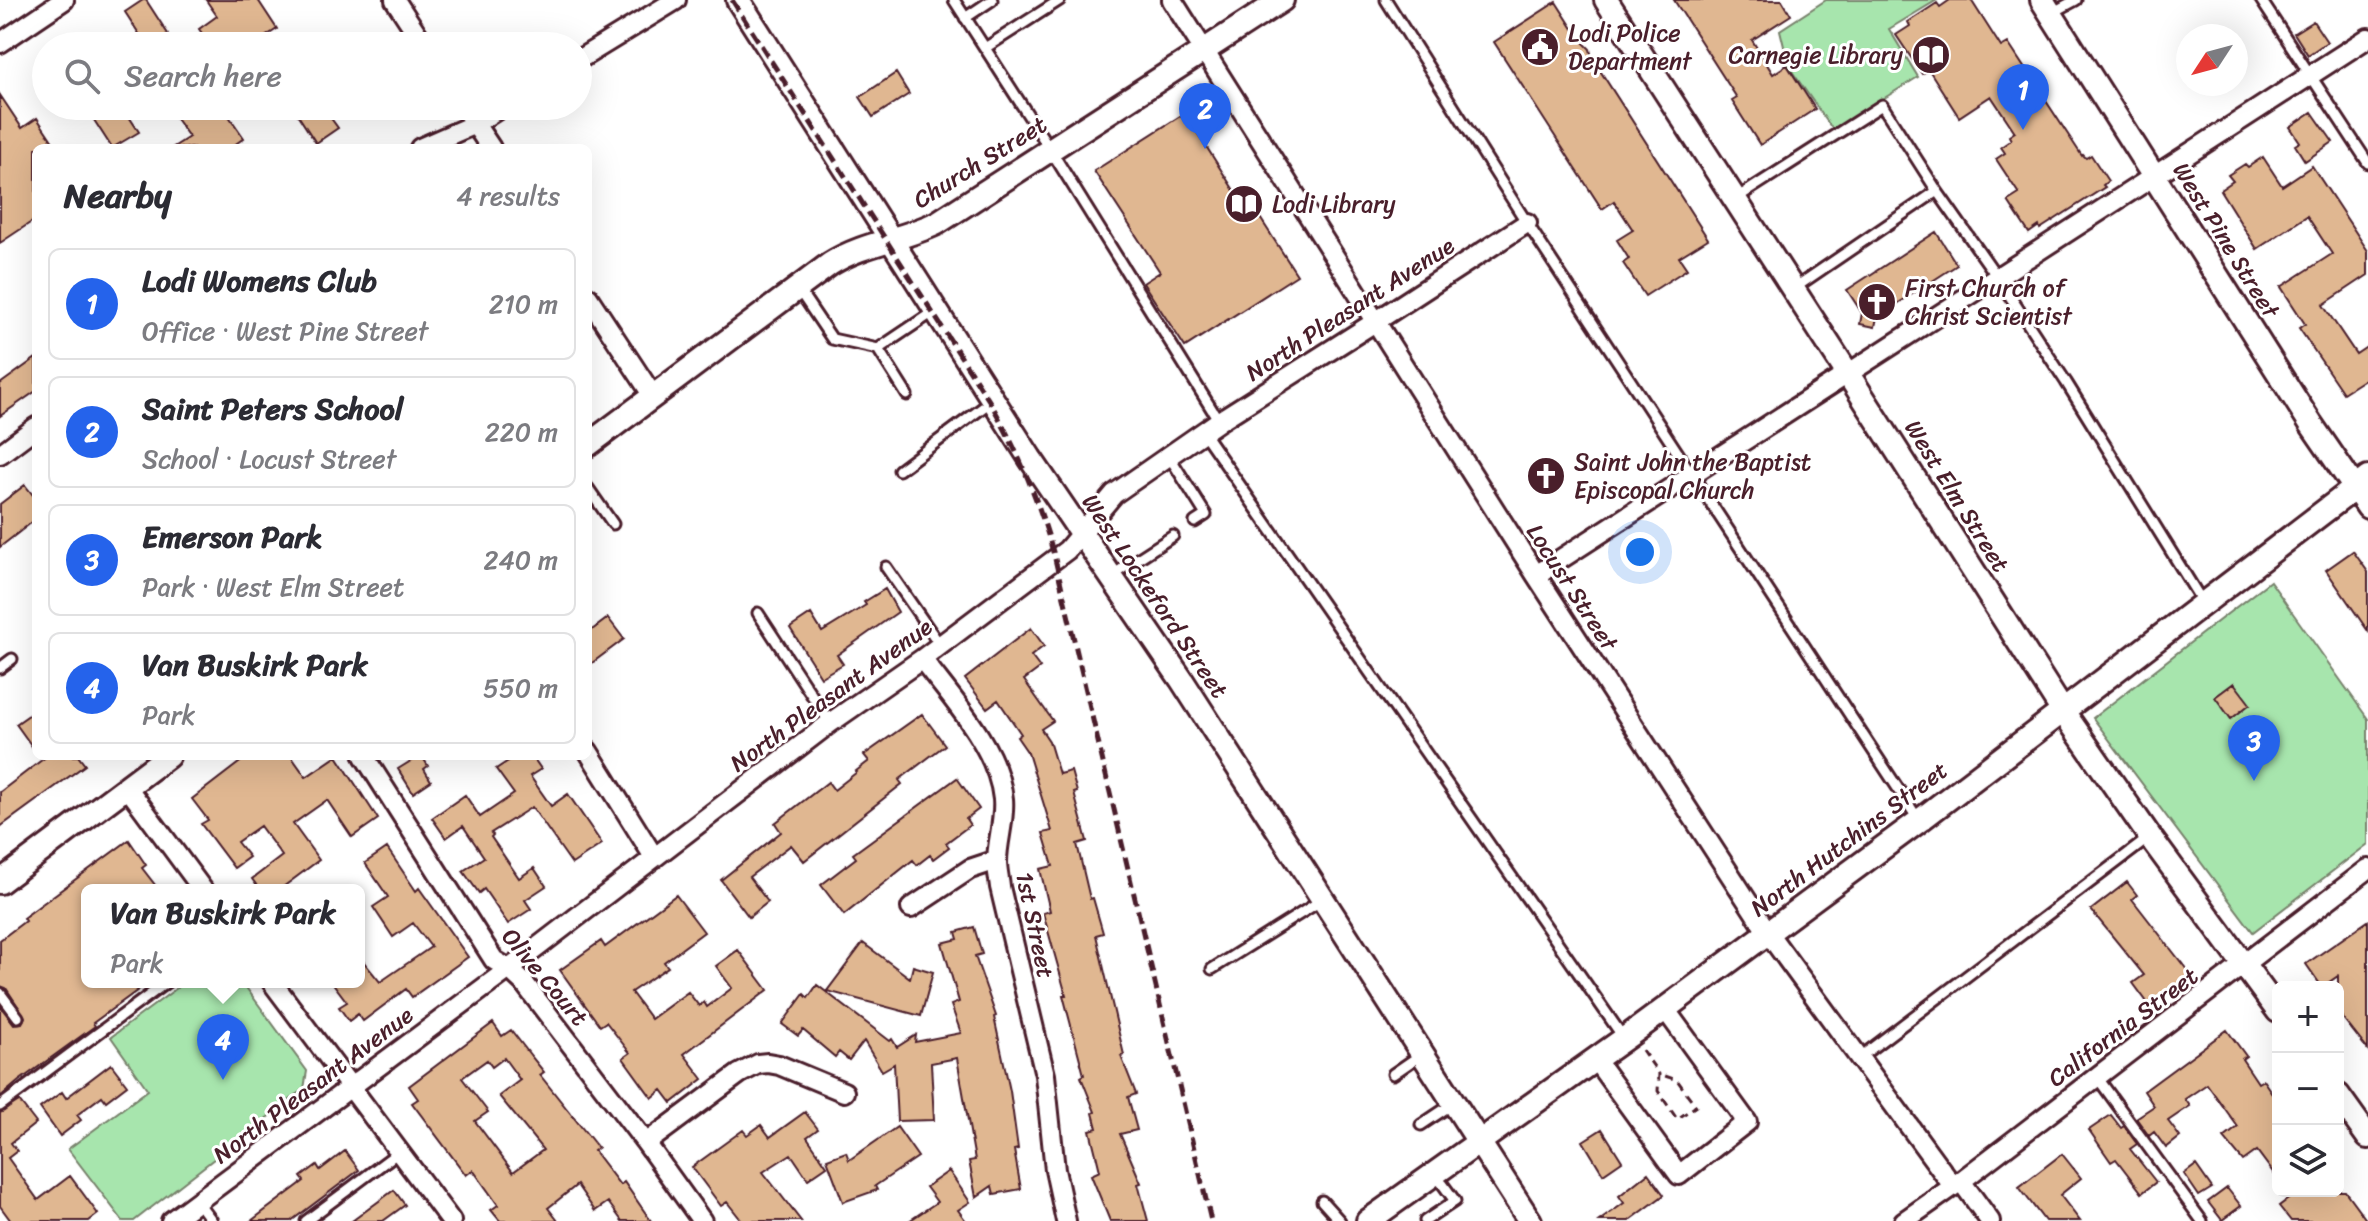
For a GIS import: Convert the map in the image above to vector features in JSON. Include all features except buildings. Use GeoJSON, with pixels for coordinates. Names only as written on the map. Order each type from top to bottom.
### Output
{"type":"FeatureCollection","features":[{"type":"Feature","properties":{"kind":"street"},"geometry":{"type":"LineString","coordinates":[[0,43],[64,0]]}},
{"type":"Feature","properties":{"kind":"street"},"geometry":{"type":"LineString","coordinates":[[395,0],[416,32]]}},
{"type":"Feature","properties":{"kind":"street","name":"West Lockeford Street"},"geometry":{"type":"LineString","coordinates":[[738,0],[1030,458],[1181,679],[1479,1141],[1524,1219]]}},
{"type":"Feature","properties":{"kind":"street","name":"Locust Street"},"geometry":{"type":"LineString","coordinates":[[1172,0],[1536,575],[1768,933],[1859,1058],[1990,1221]]}},
{"type":"Feature","properties":{"kind":"street","name":"West Elm Street"},"geometry":{"type":"LineString","coordinates":[[1606,0],[2062,710],[2150,837],[2272,1003]]}},
{"type":"Feature","properties":{"kind":"street"},"geometry":{"type":"LineString","coordinates":[[592,51],[669,2]]}},
{"type":"Feature","properties":{"kind":"street","name":"Church Street"},"geometry":{"type":"LineString","coordinates":[[592,442],[830,264],[850,253],[937,223],[1275,2]]}},
{"type":"Feature","properties":{"kind":"street","name":"West Pine Street"},"geometry":{"type":"LineString","coordinates":[[2046,7],[2361,483],[2368,507]]}},
{"type":"Feature","properties":{"kind":"street"},"geometry":{"type":"LineString","coordinates":[[1536,575],[2368,38]]}},
{"type":"Feature","properties":{"kind":"street"},"geometry":{"type":"LineString","coordinates":[[472,120],[488,144]]}},
{"type":"Feature","properties":{"kind":"street"},"geometry":{"type":"LineString","coordinates":[[429,144],[481,120]]}},
{"type":"Feature","properties":{"kind":"street","name":"North Pleasant Avenue"},"geometry":{"type":"LineString","coordinates":[[171,1221],[509,969],[830,723],[922,659],[1067,550],[1114,494],[1219,421],[1527,223]]}},
{"type":"Feature","properties":{"kind":"street"},"geometry":{"type":"LineString","coordinates":[[592,303],[653,396]]}},
{"type":"Feature","properties":{"kind":"street"},"geometry":{"type":"LineString","coordinates":[[0,454],[32,430]]}},
{"type":"Feature","properties":{"kind":"street","name":"North Hutchins Street"},"geometry":{"type":"LineString","coordinates":[[1378,1218],[1435,1173],[1628,1036],[1919,821],[2361,483]]}},
{"type":"Feature","properties":{"kind":"street","name":"1st Street"},"geometry":{"type":"LineString","coordinates":[[922,659],[989,751],[998,775],[1003,799],[997,860],[1000,887],[1045,1075],[1063,1220]]}},
{"type":"Feature","properties":{"kind":"street"},"geometry":{"type":"LineString","coordinates":[[592,757],[654,857]]}},
{"type":"Feature","properties":{"kind":"street"},"geometry":{"type":"LineString","coordinates":[[0,882],[163,760]]}},
{"type":"Feature","properties":{"kind":"street","name":"Olive Court"},"geometry":{"type":"LineString","coordinates":[[367,760],[494,960],[524,983],[702,1221]]}},
{"type":"Feature","properties":{"kind":"street"},"geometry":{"type":"LineString","coordinates":[[127,787],[199,884]]}},
{"type":"Feature","properties":{"kind":"street"},"geometry":{"type":"LineString","coordinates":[[911,908],[970,869],[997,860]]}},
{"type":"Feature","properties":{"kind":"street","name":"California Street"},"geometry":{"type":"LineString","coordinates":[[1904,1221],[2368,869]]}},
{"type":"Feature","properties":{"kind":"street"},"geometry":{"type":"LineString","coordinates":[[277,988],[451,1221]]}},
{"type":"Feature","properties":{"kind":"street"},"geometry":{"type":"LineString","coordinates":[[1595,1059],[1679,1175],[1747,1122],[1665,1009]]}},
{"type":"Feature","properties":{"kind":"street"},"geometry":{"type":"LineString","coordinates":[[646,1143],[739,1074],[758,1064],[779,1065],[844,1092]]}},
{"type":"Feature","properties":{"kind":"street"},"geometry":{"type":"LineString","coordinates":[[2344,1103],[2368,1137]]}},
{"type":"Feature","properties":{"kind":"lane"},"geometry":{"type":"LineString","coordinates":[[954,0],[1219,421]]}},
{"type":"Feature","properties":{"kind":"lane"},"geometry":{"type":"LineString","coordinates":[[965,18],[992,0]]}},
{"type":"Feature","properties":{"kind":"lane"},"geometry":{"type":"LineString","coordinates":[[985,48],[1060,0]]}},
{"type":"Feature","properties":{"kind":"lane"},"geometry":{"type":"LineString","coordinates":[[1386,0],[1527,223],[1919,821]]}},
{"type":"Feature","properties":{"kind":"lane"},"geometry":{"type":"LineString","coordinates":[[2046,7],[2076,0]]}},
{"type":"Feature","properties":{"kind":"lane"},"geometry":{"type":"LineString","coordinates":[[2261,0],[2368,163]]}},
{"type":"Feature","properties":{"kind":"lane"},"geometry":{"type":"LineString","coordinates":[[1735,199],[1882,105],[1998,278],[2204,603]]}},
{"type":"Feature","properties":{"kind":"lane"},"geometry":{"type":"LineString","coordinates":[[1793,289],[1937,191]]}},
{"type":"Feature","properties":{"kind":"lane"},"geometry":{"type":"LineString","coordinates":[[798,288],[832,339],[878,349],[907,395]]}},
{"type":"Feature","properties":{"kind":"lane"},"geometry":{"type":"LineString","coordinates":[[878,349],[936,310]]}},
{"type":"Feature","properties":{"kind":"lane"},"geometry":{"type":"LineString","coordinates":[[899,470],[993,400]]}},
{"type":"Feature","properties":{"kind":"lane"},"geometry":{"type":"LineString","coordinates":[[1203,432],[1628,1036]]}},
{"type":"Feature","properties":{"kind":"lane"},"geometry":{"type":"LineString","coordinates":[[1169,456],[1206,515],[1195,522]]}},
{"type":"Feature","properties":{"kind":"lane"},"geometry":{"type":"LineString","coordinates":[[592,494],[613,524]]}},
{"type":"Feature","properties":{"kind":"lane"},"geometry":{"type":"LineString","coordinates":[[1111,576],[1173,536]]}},
{"type":"Feature","properties":{"kind":"lane"},"geometry":{"type":"LineString","coordinates":[[886,567],[940,645]]}},
{"type":"Feature","properties":{"kind":"lane"},"geometry":{"type":"LineString","coordinates":[[758,613],[830,723]]}},
{"type":"Feature","properties":{"kind":"lane"},"geometry":{"type":"LineString","coordinates":[[0,668],[12,659]]}},
{"type":"Feature","properties":{"kind":"lane"},"geometry":{"type":"LineString","coordinates":[[1859,1058],[2150,837]]}},
{"type":"Feature","properties":{"kind":"lane"},"geometry":{"type":"LineString","coordinates":[[1212,969],[1322,900]]}},
{"type":"Feature","properties":{"kind":"lane"},"geometry":{"type":"LineString","coordinates":[[0,1106],[159,988]]}},
{"type":"Feature","properties":{"kind":"lane"},"geometry":{"type":"LineString","coordinates":[[0,993],[18,1017]]}},
{"type":"Feature","properties":{"kind":"lane"},"geometry":{"type":"LineString","coordinates":[[1393,1074],[1422,1054]]}},
{"type":"Feature","properties":{"kind":"lane"},"geometry":{"type":"LineString","coordinates":[[2097,1077],[2202,1221]]}},
{"type":"Feature","properties":{"kind":"lane"},"geometry":{"type":"LineString","coordinates":[[1421,1125],[1454,1103]]}},
{"type":"Feature","properties":{"kind":"lane"},"geometry":{"type":"LineString","coordinates":[[306,1221],[400,1151]]}},
{"type":"Feature","properties":{"kind":"lane"},"geometry":{"type":"LineString","coordinates":[[1425,1221],[1455,1201],[1435,1173]]}},
{"type":"Feature","properties":{"kind":"lane"},"geometry":{"type":"LineString","coordinates":[[197,1201],[212,1221]]}},
{"type":"Feature","properties":{"kind":"lane"},"geometry":{"type":"LineString","coordinates":[[1322,1201],[1340,1221]]}},
{"type":"Feature","properties":{"kind":"path"},"geometry":{"type":"LineString","coordinates":[[1628,1036],[1659,1074],[1677,1080],[1696,1106],[1677,1119],[1658,1091],[1659,1074]]}},
{"type":"Feature","properties":{"kind":"green space"},"geometry":{"type":"Polygon","coordinates":[[[1826,0],[1937,0],[1889,29],[1918,77],[1833,130],[1789,67],[1780,30],[1826,0]]]}},
{"type":"Feature","properties":{"kind":"green space"},"geometry":{"type":"Polygon","coordinates":[[[2270,581],[2368,719],[2368,844],[2253,932],[2093,718],[2270,581]]]}},
{"type":"Feature","properties":{"kind":"green space"},"geometry":{"type":"Polygon","coordinates":[[[177,988],[246,988],[307,1071],[304,1089],[134,1221],[123,1221],[68,1149],[148,1090],[111,1037],[177,988]]]}},
{"type":"Feature","properties":{"kind":"railway"},"geometry":{"type":"LineString","coordinates":[[732,0],[990,402],[1019,459],[1043,518],[1211,1221]]}},
{"type":"Feature","properties":{"kind":"place","name":"Lodi Police Department"},"geometry":{"type":"Point","coordinates":[1540,47]}},
{"type":"Feature","properties":{"kind":"place","name":"Carnegie Library"},"geometry":{"type":"Point","coordinates":[1931,55]}},
{"type":"Feature","properties":{"kind":"place","name":"Lodi Womens Club"},"geometry":{"type":"Point","coordinates":[2023,130]}},
{"type":"Feature","properties":{"kind":"place","name":"Saint Peters School"},"geometry":{"type":"Point","coordinates":[1205,149]}},
{"type":"Feature","properties":{"kind":"place","name":"Lodi Library"},"geometry":{"type":"Point","coordinates":[1244,204]}},
{"type":"Feature","properties":{"kind":"place","name":"First Church of Christ Scientist"},"geometry":{"type":"Point","coordinates":[1877,302]}},
{"type":"Feature","properties":{"kind":"place","name":"Saint John the Baptist Episcopal Church"},"geometry":{"type":"Point","coordinates":[1546,476]}},
{"type":"Feature","properties":{"kind":"place","name":"Emerson Park"},"geometry":{"type":"Point","coordinates":[2254,781]}},
{"type":"Feature","properties":{"kind":"place","name":"Van Buskirk Park"},"geometry":{"type":"Point","coordinates":[223,1080]}}]}
